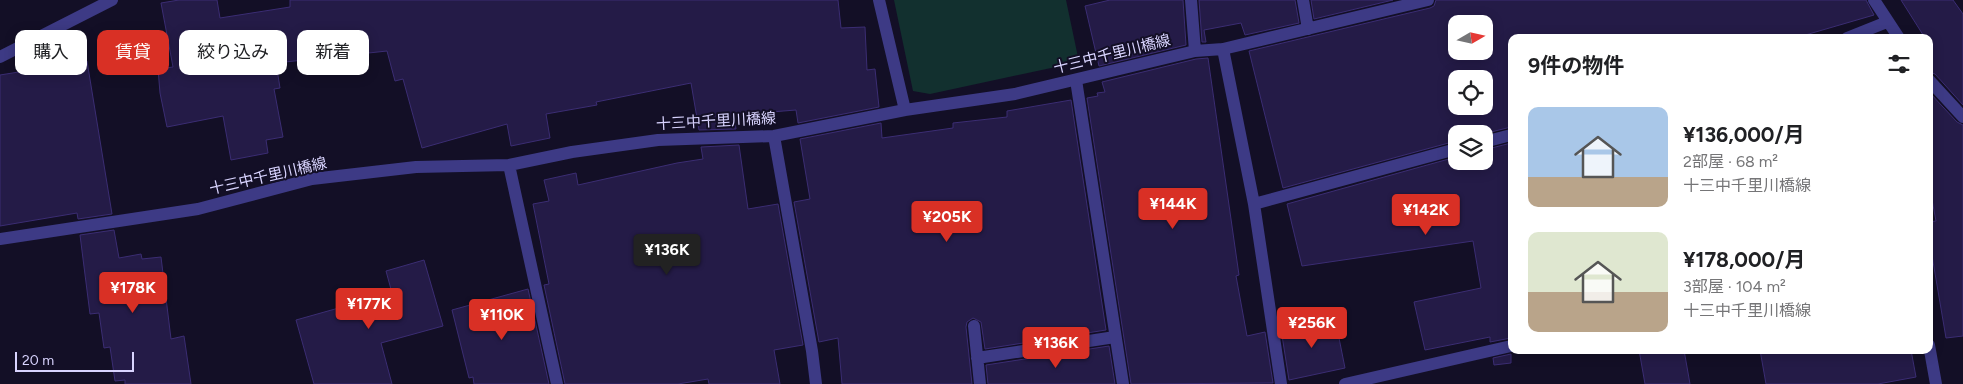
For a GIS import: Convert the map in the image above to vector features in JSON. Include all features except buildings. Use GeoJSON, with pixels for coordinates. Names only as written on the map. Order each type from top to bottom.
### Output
{"type":"FeatureCollection","features":[{"type":"Feature","properties":{"kind":"street"},"geometry":{"type":"LineString","coordinates":[[0,57],[112,0]]}},
{"type":"Feature","properties":{"kind":"street"},"geometry":{"type":"LineString","coordinates":[[879,0],[905,110]]}},
{"type":"Feature","properties":{"kind":"street"},"geometry":{"type":"LineString","coordinates":[[1191,0],[1195,51]]}},
{"type":"Feature","properties":{"kind":"street"},"geometry":{"type":"LineString","coordinates":[[1303,0],[1308,29]]}},
{"type":"Feature","properties":{"kind":"street","name":"十三中千里川橋線"},"geometry":{"type":"LineString","coordinates":[[0,239],[198,209],[312,179],[416,167],[509,165],[572,152],[658,140],[774,136],[905,110],[1015,94],[1195,51],[1223,49],[1428,0]]}},
{"type":"Feature","properties":{"kind":"street"},"geometry":{"type":"LineString","coordinates":[[1874,0],[1896,34]]}},
{"type":"Feature","properties":{"kind":"street"},"geometry":{"type":"LineString","coordinates":[[1867,34],[1888,22]]}},
{"type":"Feature","properties":{"kind":"street"},"geometry":{"type":"LineString","coordinates":[[1223,49],[1254,204],[1281,384]]}},
{"type":"Feature","properties":{"kind":"street"},"geometry":{"type":"LineString","coordinates":[[1076,80],[1123,384]]}},
{"type":"Feature","properties":{"kind":"street"},"geometry":{"type":"LineString","coordinates":[[1933,84],[1963,117]]}},
{"type":"Feature","properties":{"kind":"street"},"geometry":{"type":"LineString","coordinates":[[774,136],[816,384]]}},
{"type":"Feature","properties":{"kind":"street"},"geometry":{"type":"LineString","coordinates":[[1493,140],[1508,136]]}},
{"type":"Feature","properties":{"kind":"street"},"geometry":{"type":"LineString","coordinates":[[1254,204],[1448,152]]}},
{"type":"Feature","properties":{"kind":"street"},"geometry":{"type":"LineString","coordinates":[[509,165],[557,384]]}},
{"type":"Feature","properties":{"kind":"street"},"geometry":{"type":"LineString","coordinates":[[974,326],[980,384]]}},
{"type":"Feature","properties":{"kind":"street"},"geometry":{"type":"LineString","coordinates":[[977,358],[1115,337]]}},
{"type":"Feature","properties":{"kind":"street"},"geometry":{"type":"LineString","coordinates":[[1345,384],[1508,347]]}},
{"type":"Feature","properties":{"kind":"street"},"geometry":{"type":"LineString","coordinates":[[1931,354],[1936,384]]}},
{"type":"Feature","properties":{"kind":"green space"},"geometry":{"type":"Polygon","coordinates":[[[894,0],[1066,0],[1079,62],[930,94],[913,91],[894,0]]]}}]}
